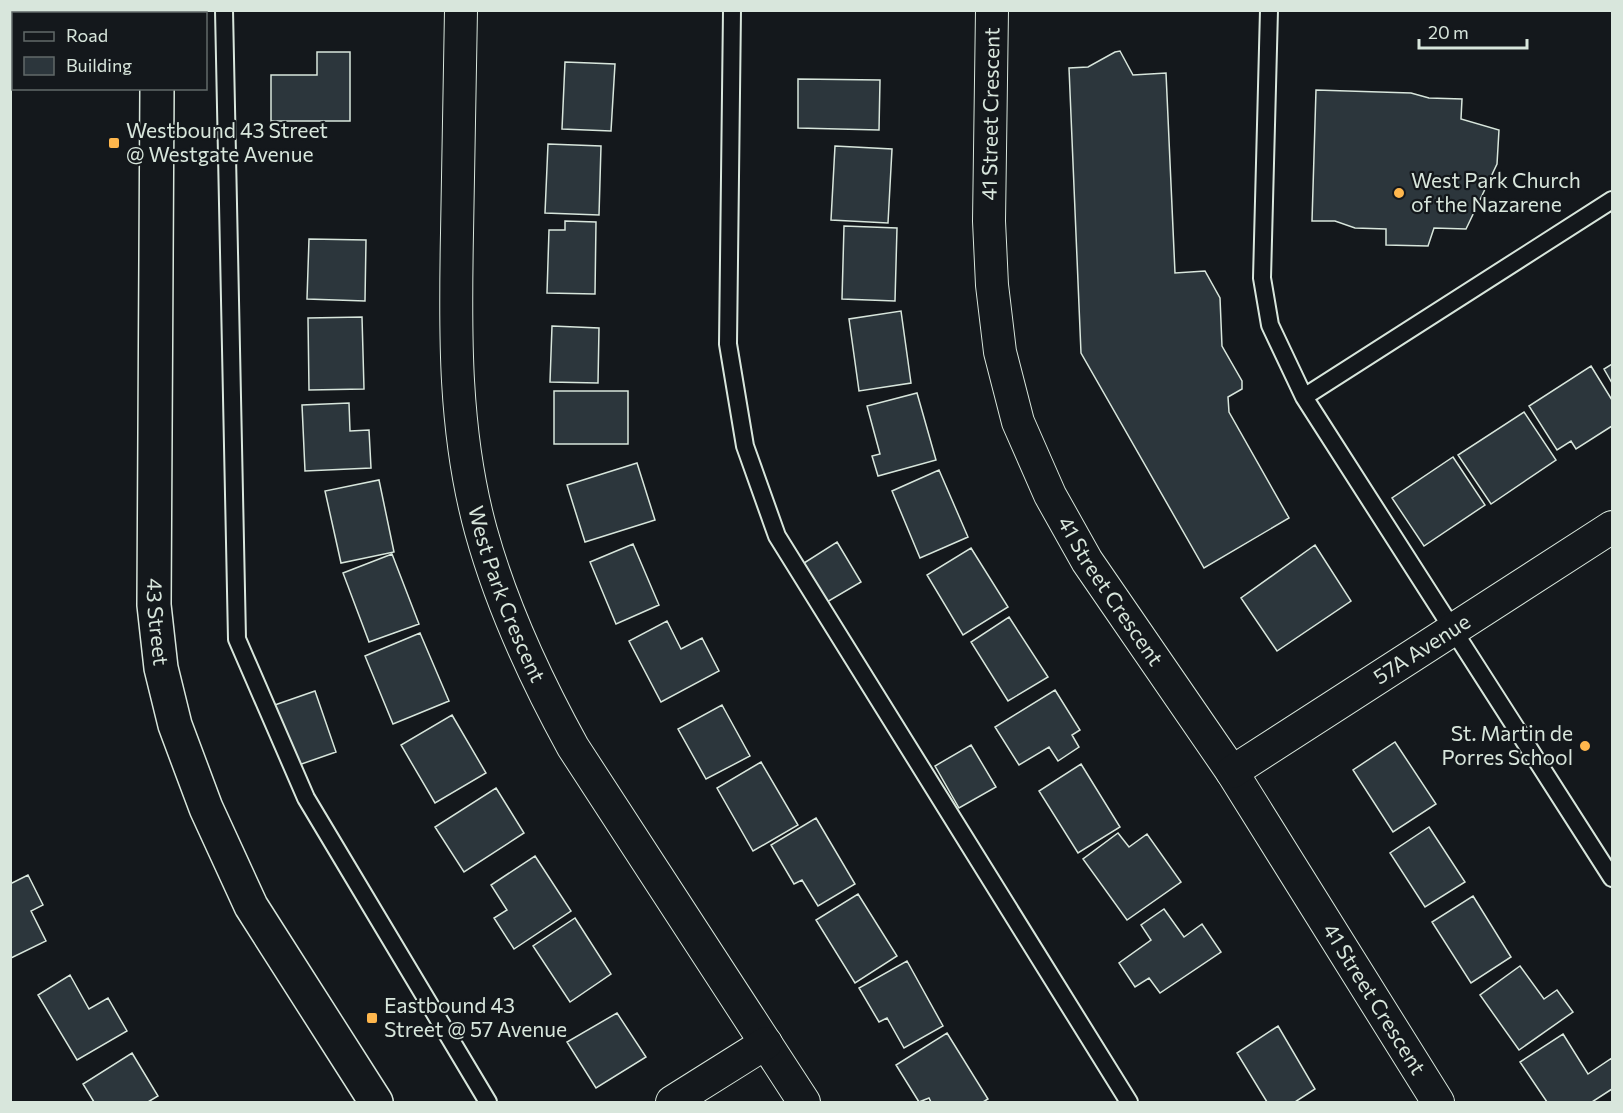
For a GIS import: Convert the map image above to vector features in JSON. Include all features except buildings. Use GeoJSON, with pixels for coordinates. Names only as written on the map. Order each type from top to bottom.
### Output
{"type":"FeatureCollection","features":[{"type":"Feature","properties":{"kind":"street","name":"West Park Crescent"},"geometry":{"type":"LineString","coordinates":[[461,10],[455,340],[459,406],[469,477],[481,530],[500,593],[542,691],[573,747],[804,1102]]}},
{"type":"Feature","properties":{"kind":"street","name":"41 Street Crescent"},"geometry":{"type":"LineString","coordinates":[[993,10],[989,221],[1000,352],[1018,422],[1050,495],[1087,561],[1232,772],[1438,1102]]}},
{"type":"Feature","properties":{"kind":"street","name":"43 Street"},"geometry":{"type":"LineString","coordinates":[[157,90],[154,604],[161,668],[175,726],[206,808],[251,906],[376,1102]]}},
{"type":"Feature","properties":{"kind":"street","name":"57A Avenue"},"geometry":{"type":"LineString","coordinates":[[1232,772],[1612,527]]}},
{"type":"Feature","properties":{"kind":"street"},"geometry":{"type":"LineString","coordinates":[[672,1102],[766,1043]]}},
{"type":"Feature","properties":{"kind":"lane"},"geometry":{"type":"LineString","coordinates":[[224,10],[237,639],[306,798],[488,1102]]}},
{"type":"Feature","properties":{"kind":"lane"},"geometry":{"type":"LineString","coordinates":[[732,10],[728,344],[745,446],[777,536],[1129,1102]]}},
{"type":"Feature","properties":{"kind":"lane"},"geometry":{"type":"LineString","coordinates":[[1269,10],[1262,278],[1270,325],[1304,397],[1612,878]]}},
{"type":"Feature","properties":{"kind":"lane"},"geometry":{"type":"LineString","coordinates":[[1304,397],[1612,200]]}},
{"type":"Feature","properties":{"kind":"place","name":"Westbound 43 Street @ Westgate Avenue"},"geometry":{"type":"Point","coordinates":[114,143]}},
{"type":"Feature","properties":{"kind":"place","name":"West Park Church of the Nazarene"},"geometry":{"type":"Point","coordinates":[1399,193]}},
{"type":"Feature","properties":{"kind":"place","name":"St. Martin de Porres School"},"geometry":{"type":"Point","coordinates":[1585,746]}},
{"type":"Feature","properties":{"kind":"place","name":"Eastbound 43 Street @ 57 Avenue"},"geometry":{"type":"Point","coordinates":[372,1018]}}]}
